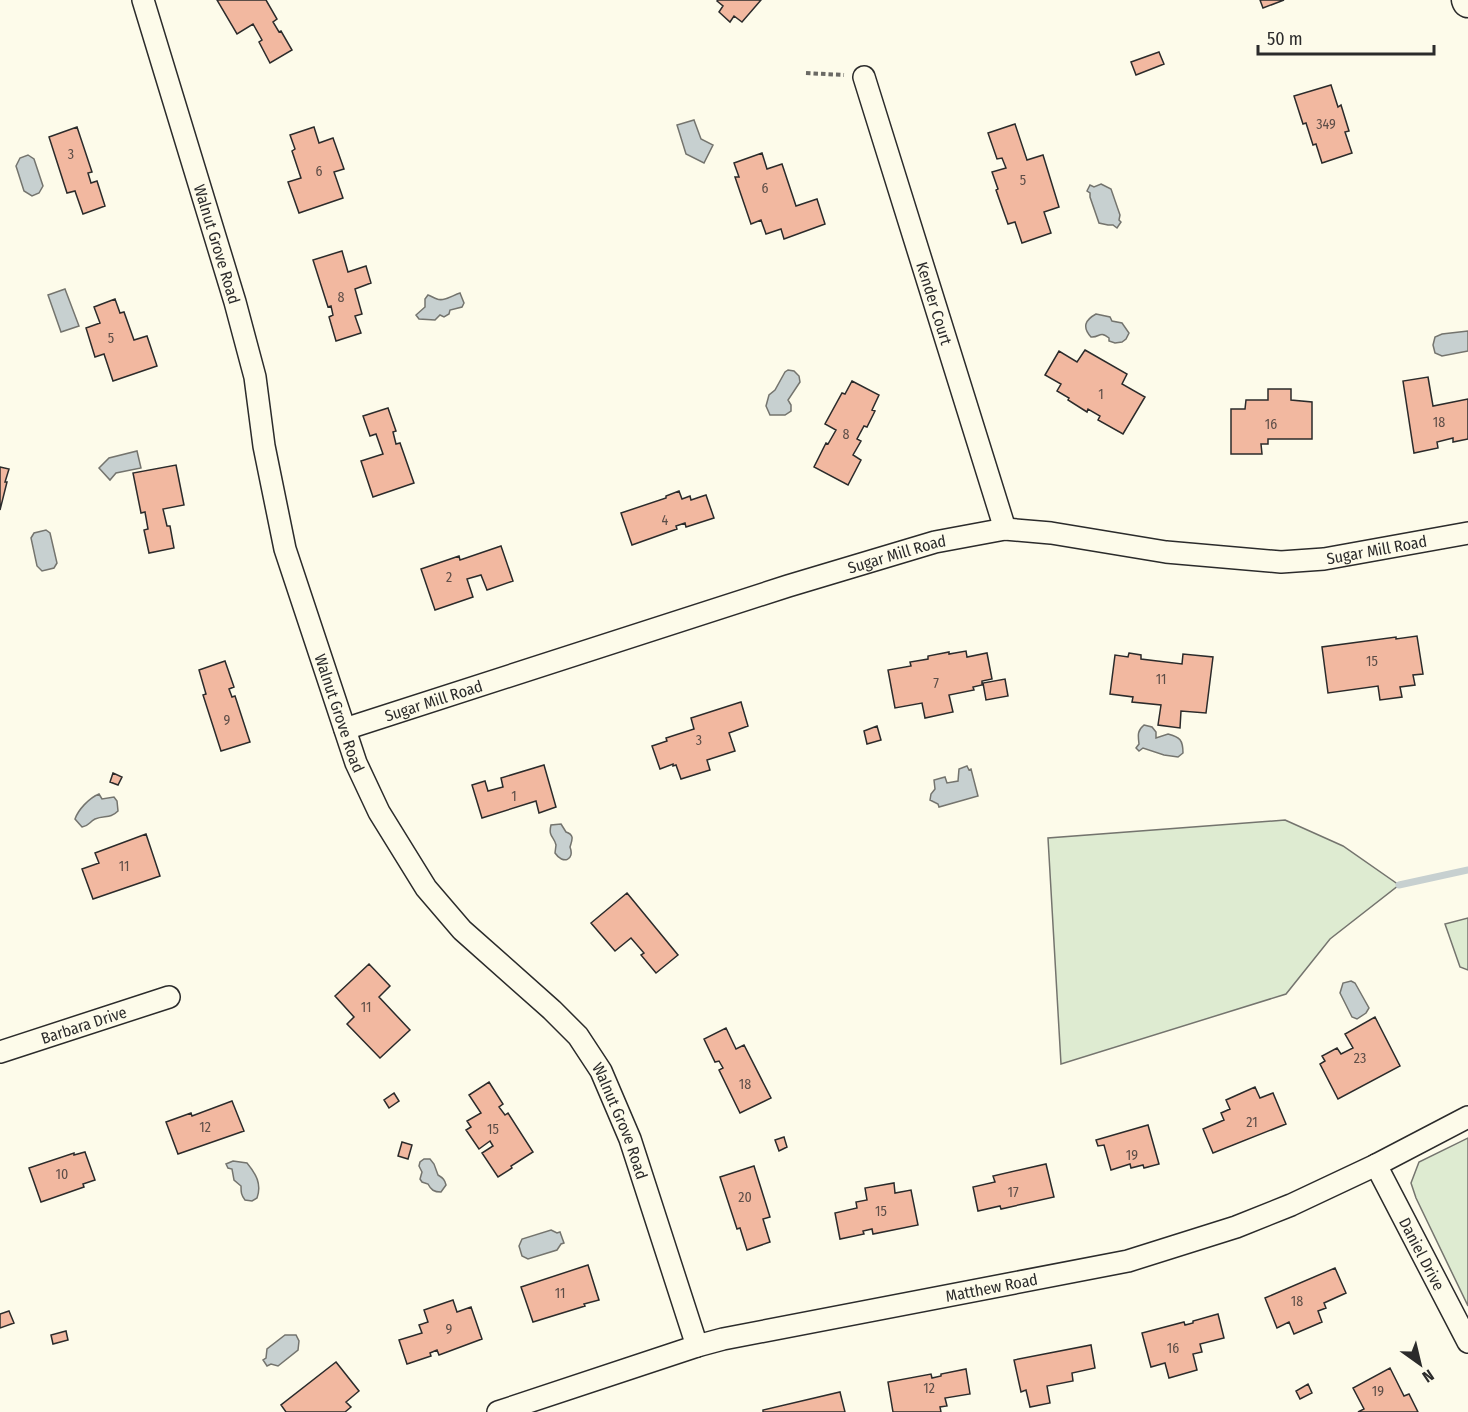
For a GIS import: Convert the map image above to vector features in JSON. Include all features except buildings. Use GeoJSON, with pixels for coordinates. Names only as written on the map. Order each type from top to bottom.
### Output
{"type":"FeatureCollection","features":[{"type":"Feature","properties":{"kind":"street","name":"Walnut Grove Road"},"geometry":{"type":"LineString","coordinates":[[143,0],[236,302],[255,377],[264,446],[285,549],[356,763],[379,812],[426,888],[462,930],[578,1036],[601,1071],[630,1139],[697,1346]]}},
{"type":"Feature","properties":{"kind":"street","name":"Kender Court"},"geometry":{"type":"LineString","coordinates":[[864,77],[1005,529]]}},
{"type":"Feature","properties":{"kind":"street","name":"Sugar Mill Road"},"geometry":{"type":"LineString","coordinates":[[345,729],[935,542],[1005,529],[1166,552],[1281,562],[1324,559],[1468,533]]}},
{"type":"Feature","properties":{"kind":"street","name":"Barbara Drive"},"geometry":{"type":"LineString","coordinates":[[0,1052],[169,997]]}},
{"type":"Feature","properties":{"kind":"street","name":"Matthew Road"},"geometry":{"type":"LineString","coordinates":[[498,1412],[723,1339],[1128,1260],[1236,1227],[1291,1206],[1468,1117]]}},
{"type":"Feature","properties":{"kind":"street","name":"Daniel Drive"},"geometry":{"type":"LineString","coordinates":[[1376,1165],[1468,1342]]}},
{"type":"Feature","properties":{"kind":"path"},"geometry":{"type":"LineString","coordinates":[[806,72],[864,77]]}},
{"type":"Feature","properties":{"kind":"green space"},"geometry":{"type":"Polygon","coordinates":[[[1285,820],[1343,846],[1399,885],[1330,939],[1286,994],[1061,1064],[1048,838],[1285,820]]]}},
{"type":"Feature","properties":{"kind":"green space"},"geometry":{"type":"Polygon","coordinates":[[[1468,918],[1468,970],[1460,967],[1445,924],[1468,918]]]}},
{"type":"Feature","properties":{"kind":"green space"},"geometry":{"type":"Polygon","coordinates":[[[1468,1138],[1468,1306],[1411,1183],[1419,1162],[1468,1138]]]}},
{"type":"Feature","properties":{"kind":"shaded area"},"geometry":{"type":"Polygon","coordinates":[[[694,120],[701,139],[713,145],[704,163],[686,154],[677,125],[694,120]]]}},
{"type":"Feature","properties":{"kind":"shaded area"},"geometry":{"type":"Polygon","coordinates":[[[28,155],[34,159],[43,186],[39,193],[32,196],[24,191],[16,166],[20,158],[28,155]]]}},
{"type":"Feature","properties":{"kind":"shaded area"},"geometry":{"type":"Polygon","coordinates":[[[1101,184],[1111,189],[1120,215],[1121,222],[1117,228],[1113,225],[1099,223],[1090,193],[1087,191],[1090,185],[1094,187],[1101,184]]]}},
{"type":"Feature","properties":{"kind":"shaded area"},"geometry":{"type":"Polygon","coordinates":[[[65,289],[79,326],[61,332],[48,295],[65,289]]]}},
{"type":"Feature","properties":{"kind":"shaded area"},"geometry":{"type":"Polygon","coordinates":[[[460,293],[464,303],[462,307],[450,310],[449,314],[444,317],[440,315],[435,320],[419,319],[416,315],[425,307],[425,299],[428,295],[443,300],[460,293]]]}},
{"type":"Feature","properties":{"kind":"shaded area"},"geometry":{"type":"Polygon","coordinates":[[[1096,314],[1122,323],[1129,333],[1126,339],[1115,343],[1101,334],[1091,337],[1086,330],[1086,324],[1096,314]]]}},
{"type":"Feature","properties":{"kind":"shaded area"},"geometry":{"type":"Polygon","coordinates":[[[1468,331],[1468,351],[1442,356],[1435,353],[1433,345],[1435,337],[1468,331]]]}},
{"type":"Feature","properties":{"kind":"shaded area"},"geometry":{"type":"Polygon","coordinates":[[[788,370],[794,371],[799,376],[800,382],[788,400],[791,411],[785,415],[770,415],[766,406],[769,395],[788,370]]]}},
{"type":"Feature","properties":{"kind":"shaded area"},"geometry":{"type":"Polygon","coordinates":[[[137,451],[141,468],[116,473],[110,480],[99,468],[109,458],[137,451]]]}},
{"type":"Feature","properties":{"kind":"shaded area"},"geometry":{"type":"Polygon","coordinates":[[[46,530],[50,533],[57,563],[54,568],[42,571],[37,566],[31,538],[34,533],[46,530]]]}},
{"type":"Feature","properties":{"kind":"shaded area"},"geometry":{"type":"Polygon","coordinates":[[[1144,725],[1152,727],[1156,732],[1156,738],[1168,734],[1178,738],[1183,753],[1178,757],[1143,748],[1139,751],[1136,748],[1139,744],[1140,729],[1144,725]]]}},
{"type":"Feature","properties":{"kind":"shaded area"},"geometry":{"type":"Polygon","coordinates":[[[967,766],[969,770],[971,769],[978,796],[939,807],[930,800],[935,789],[934,780],[945,777],[947,783],[958,781],[959,769],[967,766]]]}},
{"type":"Feature","properties":{"kind":"shaded area"},"geometry":{"type":"Polygon","coordinates":[[[99,794],[102,799],[114,797],[118,811],[110,816],[95,819],[82,827],[75,819],[76,816],[88,801],[99,794]]]}},
{"type":"Feature","properties":{"kind":"shaded area"},"geometry":{"type":"Polygon","coordinates":[[[561,824],[572,838],[571,855],[565,860],[555,853],[556,845],[550,832],[551,825],[561,824]]]}},
{"type":"Feature","properties":{"kind":"shaded area"},"geometry":{"type":"Polygon","coordinates":[[[1351,981],[1355,983],[1369,1008],[1357,1019],[1352,1017],[1340,993],[1343,983],[1351,981]]]}},
{"type":"Feature","properties":{"kind":"shaded area"},"geometry":{"type":"Polygon","coordinates":[[[424,1159],[430,1159],[438,1175],[445,1182],[446,1185],[441,1192],[436,1192],[420,1179],[422,1172],[419,1166],[424,1159]]]}},
{"type":"Feature","properties":{"kind":"shaded area"},"geometry":{"type":"Polygon","coordinates":[[[233,1161],[247,1163],[255,1175],[258,1193],[257,1198],[252,1201],[245,1200],[241,1186],[234,1180],[232,1169],[226,1164],[233,1161]]]}},
{"type":"Feature","properties":{"kind":"shaded area"},"geometry":{"type":"Polygon","coordinates":[[[551,1230],[560,1232],[564,1243],[557,1250],[528,1259],[522,1256],[519,1246],[522,1239],[551,1230]]]}},
{"type":"Feature","properties":{"kind":"shaded area"},"geometry":{"type":"Polygon","coordinates":[[[285,1335],[296,1335],[299,1341],[298,1350],[278,1366],[271,1364],[267,1366],[263,1360],[266,1358],[267,1349],[285,1335]]]}},
{"type":"Feature","properties":{"kind":"waterway"},"geometry":{"type":"LineString","coordinates":[[1399,885],[1468,870]]}}]}
